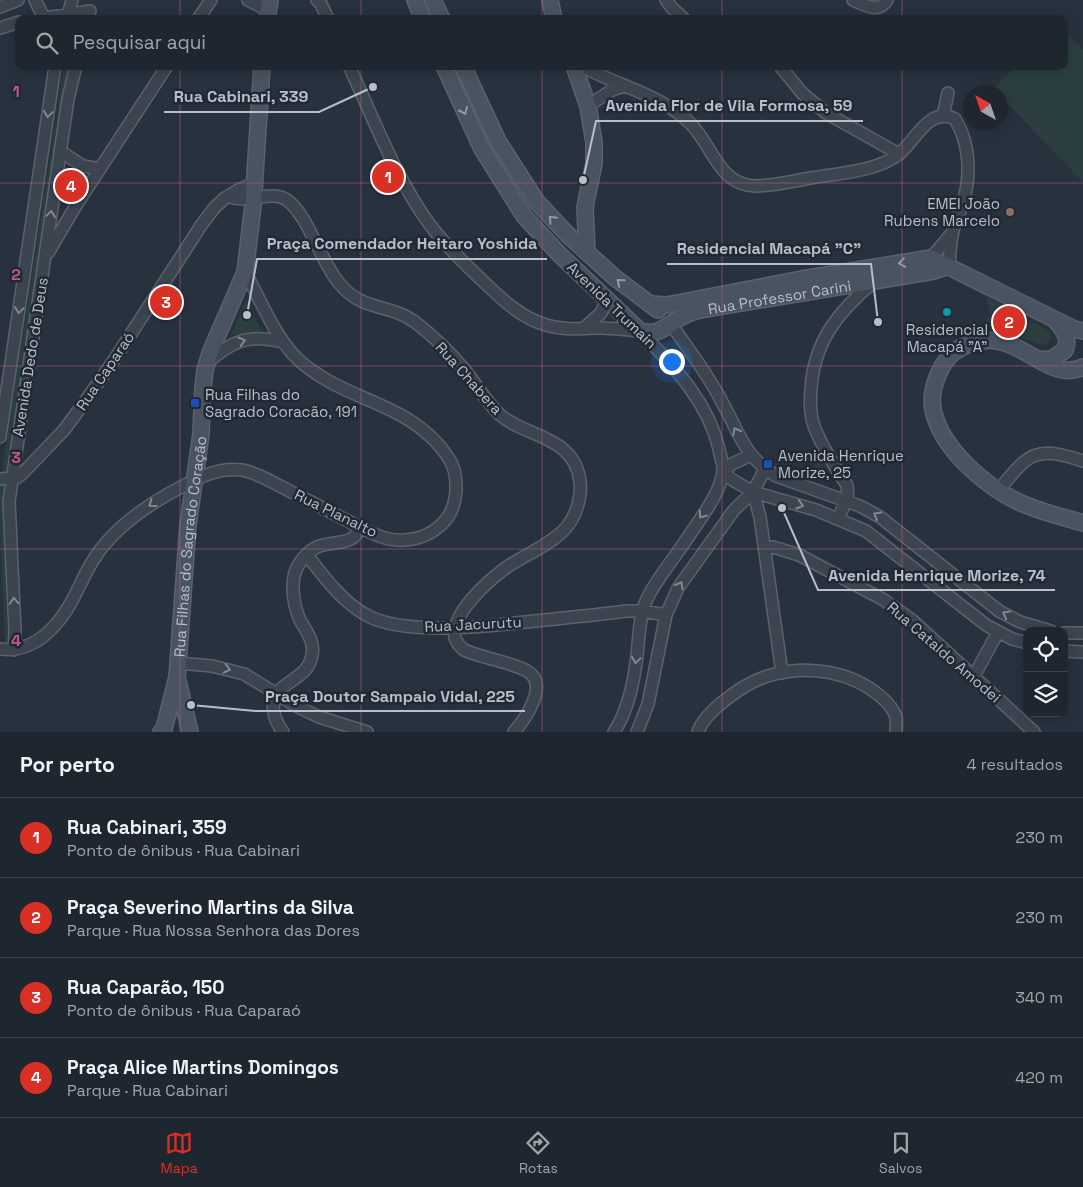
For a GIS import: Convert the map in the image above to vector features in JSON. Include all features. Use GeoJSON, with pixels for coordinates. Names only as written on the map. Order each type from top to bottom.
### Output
{"type":"FeatureCollection","features":[{"type":"Feature","properties":{"kind":"street"},"geometry":{"type":"LineString","coordinates":[[0,7],[18,0]]}},
{"type":"Feature","properties":{"kind":"street"},"geometry":{"type":"LineString","coordinates":[[35,0],[42,15]]}},
{"type":"Feature","properties":{"kind":"street"},"geometry":{"type":"LineString","coordinates":[[68,15],[72,0]]}},
{"type":"Feature","properties":{"kind":"street"},"geometry":{"type":"LineString","coordinates":[[201,15],[211,0]]}},
{"type":"Feature","properties":{"kind":"street"},"geometry":{"type":"LineString","coordinates":[[248,0],[270,7]]}},
{"type":"Feature","properties":{"kind":"street"},"geometry":{"type":"LineString","coordinates":[[317,0],[326,15]]}},
{"type":"Feature","properties":{"kind":"street"},"geometry":{"type":"LineString","coordinates":[[419,8],[433,0],[440,15]]}},
{"type":"Feature","properties":{"kind":"street"},"geometry":{"type":"LineString","coordinates":[[550,0],[553,15]]}},
{"type":"Feature","properties":{"kind":"street"},"geometry":{"type":"LineString","coordinates":[[666,0],[680,15]]}},
{"type":"Feature","properties":{"kind":"street"},"geometry":{"type":"LineString","coordinates":[[853,0],[870,7],[879,8],[886,3]]}},
{"type":"Feature","properties":{"kind":"street"},"geometry":{"type":"LineString","coordinates":[[74,15],[90,10]]}},
{"type":"Feature","properties":{"kind":"street"},"geometry":{"type":"LineString","coordinates":[[0,28],[15,23]]}},
{"type":"Feature","properties":{"kind":"street","name":"Avenida Dedo de Deus"},"geometry":{"type":"LineString","coordinates":[[0,438],[54,70]]}},
{"type":"Feature","properties":{"kind":"street","name":"Avenida Dedo de Deus"},"geometry":{"type":"LineString","coordinates":[[14,650],[9,501],[6,478],[44,258],[68,99],[75,70]]}},
{"type":"Feature","properties":{"kind":"street"},"geometry":{"type":"LineString","coordinates":[[44,258],[164,70]]}},
{"type":"Feature","properties":{"kind":"street","name":"Rua Filhas do Sagrado Coração"},"geometry":{"type":"LineString","coordinates":[[178,670],[188,525],[201,434],[203,388],[210,353],[245,272],[253,199],[262,70]]}},
{"type":"Feature","properties":{"kind":"street"},"geometry":{"type":"LineString","coordinates":[[351,70],[399,174],[430,224],[461,261],[515,310],[546,325],[562,329],[600,328],[640,331]]}},
{"type":"Feature","properties":{"kind":"street","name":"Avenida Trumain"},"geometry":{"type":"LineString","coordinates":[[446,70],[482,149],[524,216],[559,254],[640,331],[694,393],[708,416],[717,440],[723,472]]}},
{"type":"Feature","properties":{"kind":"street","name":"Avenida Trumain"},"geometry":{"type":"LineString","coordinates":[[465,70],[498,141],[537,202],[567,234],[614,277],[659,310],[722,402],[743,445],[765,469],[776,476],[860,506],[890,524],[999,611],[1020,622],[1037,627]]}},
{"type":"Feature","properties":{"kind":"street"},"geometry":{"type":"LineString","coordinates":[[575,70],[588,106],[594,163],[585,207],[587,252]]}},
{"type":"Feature","properties":{"kind":"street"},"geometry":{"type":"LineString","coordinates":[[590,70],[656,100],[690,123],[726,174],[734,181],[756,186],[778,184],[879,164],[899,154],[927,123],[936,117],[943,116],[955,119],[962,130],[965,140],[968,170],[963,204],[952,233],[949,266]]}},
{"type":"Feature","properties":{"kind":"street"},"geometry":{"type":"LineString","coordinates":[[783,70],[802,93],[826,113],[899,154]]}},
{"type":"Feature","properties":{"kind":"street"},"geometry":{"type":"LineString","coordinates":[[588,106],[612,90],[624,86]]}},
{"type":"Feature","properties":{"kind":"street"},"geometry":{"type":"LineString","coordinates":[[943,116],[948,93]]}},
{"type":"Feature","properties":{"kind":"street"},"geometry":{"type":"LineString","coordinates":[[60,151],[83,166],[100,168]]}},
{"type":"Feature","properties":{"kind":"street","name":"Rua Caparaó"},"geometry":{"type":"LineString","coordinates":[[6,478],[18,477],[28,469],[64,430],[114,360],[215,207],[228,196],[253,184]]}},
{"type":"Feature","properties":{"kind":"street"},"geometry":{"type":"LineString","coordinates":[[228,196],[238,200],[253,199]]}},
{"type":"Feature","properties":{"kind":"street","name":"Rua Chabera"},"geometry":{"type":"LineString","coordinates":[[253,199],[272,196],[288,200],[300,215],[332,274],[356,300],[403,315],[414,321],[434,338],[463,368],[500,415],[562,447],[577,470],[580,480],[578,506],[572,520],[564,530],[538,549],[506,568],[492,580],[468,603],[461,614],[456,628]]}},
{"type":"Feature","properties":{"kind":"street"},"geometry":{"type":"LineString","coordinates":[[559,254],[567,234],[585,207]]}},
{"type":"Feature","properties":{"kind":"street"},"geometry":{"type":"LineString","coordinates":[[952,233],[931,258],[1074,329],[1083,330]]}},
{"type":"Feature","properties":{"kind":"street","name":"Rua Professor Carini"},"geometry":{"type":"LineString","coordinates":[[640,331],[651,334],[658,332],[682,316],[698,310],[875,273],[931,258]]}},
{"type":"Feature","properties":{"kind":"street","name":"Rua Professor Carini"},"geometry":{"type":"LineString","coordinates":[[650,304],[667,305],[875,273],[934,270],[949,266]]}},
{"type":"Feature","properties":{"kind":"street","name":"Rua Planalto"},"geometry":{"type":"LineString","coordinates":[[14,650],[35,644],[66,614],[90,565],[103,545],[117,531],[161,498],[210,472],[243,470],[265,478],[359,527],[389,539],[414,539],[426,535],[438,528],[448,518],[456,497],[456,474],[452,463],[434,440],[417,424],[404,416],[337,386],[319,376],[301,362],[283,342],[245,272]]}},
{"type":"Feature","properties":{"kind":"street"},"geometry":{"type":"LineString","coordinates":[[838,519],[846,500],[847,486],[828,456],[813,425],[812,374],[825,335],[836,318],[875,273]]}},
{"type":"Feature","properties":{"kind":"street"},"geometry":{"type":"LineString","coordinates":[[584,328],[601,314],[607,300]]}},
{"type":"Feature","properties":{"kind":"street"},"geometry":{"type":"LineString","coordinates":[[1039,360],[1052,359],[1065,350],[1066,338],[1064,330],[1054,319]]}},
{"type":"Feature","properties":{"kind":"street"},"geometry":{"type":"LineString","coordinates":[[208,362],[219,352],[242,340],[261,338],[283,342]]}},
{"type":"Feature","properties":{"kind":"street"},"geometry":{"type":"LineString","coordinates":[[1083,366],[1065,370],[1050,367],[1007,343],[993,340],[977,341],[960,348],[950,356],[941,368],[932,394],[936,420],[946,439],[974,472],[1021,503],[1083,524]]}},
{"type":"Feature","properties":{"kind":"street"},"geometry":{"type":"LineString","coordinates":[[999,490],[1018,467],[1035,454],[1053,452],[1083,461]]}},
{"type":"Feature","properties":{"kind":"street"},"geometry":{"type":"LineString","coordinates":[[614,732],[632,688],[643,611],[658,579],[708,507],[718,488],[723,472],[732,464],[751,455]]}},
{"type":"Feature","properties":{"kind":"street"},"geometry":{"type":"LineString","coordinates":[[637,732],[648,704],[666,615],[678,588],[734,510],[753,492],[765,469]]}},
{"type":"Feature","properties":{"kind":"street"},"geometry":{"type":"LineString","coordinates":[[723,472],[753,492],[816,510],[862,529],[879,540],[986,625],[1012,639],[1023,642]]}},
{"type":"Feature","properties":{"kind":"street"},"geometry":{"type":"LineString","coordinates":[[753,492],[760,517],[782,673]]}},
{"type":"Feature","properties":{"kind":"street"},"geometry":{"type":"LineString","coordinates":[[283,732],[274,718],[273,703],[281,689],[305,671],[312,658],[313,650],[311,641],[300,618],[293,590],[298,566],[307,554],[316,547],[340,542],[355,536],[359,532],[359,527]]}},
{"type":"Feature","properties":{"kind":"street","name":"Rua Cataldo Amodei"},"geometry":{"type":"LineString","coordinates":[[765,549],[773,547],[800,555],[884,600],[913,621],[1034,732]]}},
{"type":"Feature","properties":{"kind":"street","name":"Rua Jacurutu"},"geometry":{"type":"LineString","coordinates":[[307,554],[332,585],[349,602],[368,616],[386,622],[409,626],[456,628],[643,611],[666,615]]}},
{"type":"Feature","properties":{"kind":"street"},"geometry":{"type":"LineString","coordinates":[[456,628],[455,638],[458,645],[464,650],[528,671],[536,683],[533,705],[523,722],[514,732]]}},
{"type":"Feature","properties":{"kind":"street"},"geometry":{"type":"LineString","coordinates":[[974,676],[998,632]]}},
{"type":"Feature","properties":{"kind":"street"},"geometry":{"type":"LineString","coordinates":[[1068,633],[1083,633]]}},
{"type":"Feature","properties":{"kind":"street"},"geometry":{"type":"LineString","coordinates":[[0,649],[14,650]]}},
{"type":"Feature","properties":{"kind":"street"},"geometry":{"type":"LineString","coordinates":[[1068,652],[1083,652]]}},
{"type":"Feature","properties":{"kind":"street"},"geometry":{"type":"LineString","coordinates":[[178,670],[212,666],[244,674],[296,706],[319,717],[367,732]]}},
{"type":"Feature","properties":{"kind":"street"},"geometry":{"type":"LineString","coordinates":[[162,731],[178,670]]}},
{"type":"Feature","properties":{"kind":"street"},"geometry":{"type":"LineString","coordinates":[[178,670],[189,731]]}},
{"type":"Feature","properties":{"kind":"street"},"geometry":{"type":"LineString","coordinates":[[698,732],[704,721],[713,711],[738,690],[766,676],[819,671],[843,676],[862,684],[884,699],[894,711],[896,732]]}},
{"type":"Feature","properties":{"kind":"street"},"geometry":{"type":"LineString","coordinates":[[162,731],[170,725],[176,724],[189,731]]}},
{"type":"Feature","properties":{"kind":"green space"},"geometry":{"type":"Polygon","coordinates":[[[1068,34],[1083,50],[1083,182],[1008,104],[1008,85],[997,85],[1012,70],[1068,70],[1068,34]]]}},
{"type":"Feature","properties":{"kind":"green space"},"geometry":{"type":"Polygon","coordinates":[[[63,70],[67,70],[2,496],[8,642],[5,642],[0,485],[63,70]]]}},
{"type":"Feature","properties":{"kind":"green space"},"geometry":{"type":"Polygon","coordinates":[[[72,167],[84,173],[65,199],[72,167]]]}},
{"type":"Feature","properties":{"kind":"green space"},"geometry":{"type":"Polygon","coordinates":[[[987,297],[1049,331],[1051,335],[1048,343],[1044,345],[1005,333],[982,329],[990,314],[987,297]]]}},
{"type":"Feature","properties":{"kind":"green space"},"geometry":{"type":"Polygon","coordinates":[[[246,300],[262,332],[231,335],[246,300]]]}},
{"type":"Feature","properties":{"kind":"green space"},"geometry":{"type":"Polygon","coordinates":[[[818,460],[829,475],[829,479],[811,474],[818,460]]]}},
{"type":"Feature","properties":{"kind":"place","name":"Rua Cabinari, 339"},"geometry":{"type":"Point","coordinates":[373,87]}},
{"type":"Feature","properties":{"kind":"place","name":"Rua Cabinari, 359"},"geometry":{"type":"Point","coordinates":[388,177]}},
{"type":"Feature","properties":{"kind":"place","name":"Avenida Flor de Vila Formosa, 59"},"geometry":{"type":"Point","coordinates":[583,180]}},
{"type":"Feature","properties":{"kind":"place","name":"Praça Alice Martins Domingos"},"geometry":{"type":"Point","coordinates":[71,186]}},
{"type":"Feature","properties":{"kind":"place","name":"EMEI João Rubens Marcelo"},"geometry":{"type":"Point","coordinates":[1010,212]}},
{"type":"Feature","properties":{"kind":"place","name":"Rua Caparão, 150"},"geometry":{"type":"Point","coordinates":[166,302]}},
{"type":"Feature","properties":{"kind":"place","name":"Residencial Macapá \"A\""},"geometry":{"type":"Point","coordinates":[947,312]}},
{"type":"Feature","properties":{"kind":"place","name":"Praça Comendador Heitaro Yoshida"},"geometry":{"type":"Point","coordinates":[247,315]}},
{"type":"Feature","properties":{"kind":"place","name":"Residencial Macapá \"C\""},"geometry":{"type":"Point","coordinates":[878,322]}},
{"type":"Feature","properties":{"kind":"place","name":"Praça Severino Martins da Silva"},"geometry":{"type":"Point","coordinates":[1009,322]}},
{"type":"Feature","properties":{"kind":"place","name":"Rua Filhas do Sagrado Coracão, 191"},"geometry":{"type":"Point","coordinates":[195,403]}},
{"type":"Feature","properties":{"kind":"place","name":"Avenida Henrique Morize, 25"},"geometry":{"type":"Point","coordinates":[768,464]}},
{"type":"Feature","properties":{"kind":"place","name":"Avenida Henrique Morize, 74"},"geometry":{"type":"Point","coordinates":[782,508]}},
{"type":"Feature","properties":{"kind":"place","name":"Praça Doutor Sampaio Vidal, 225"},"geometry":{"type":"Point","coordinates":[191,705]}}]}
